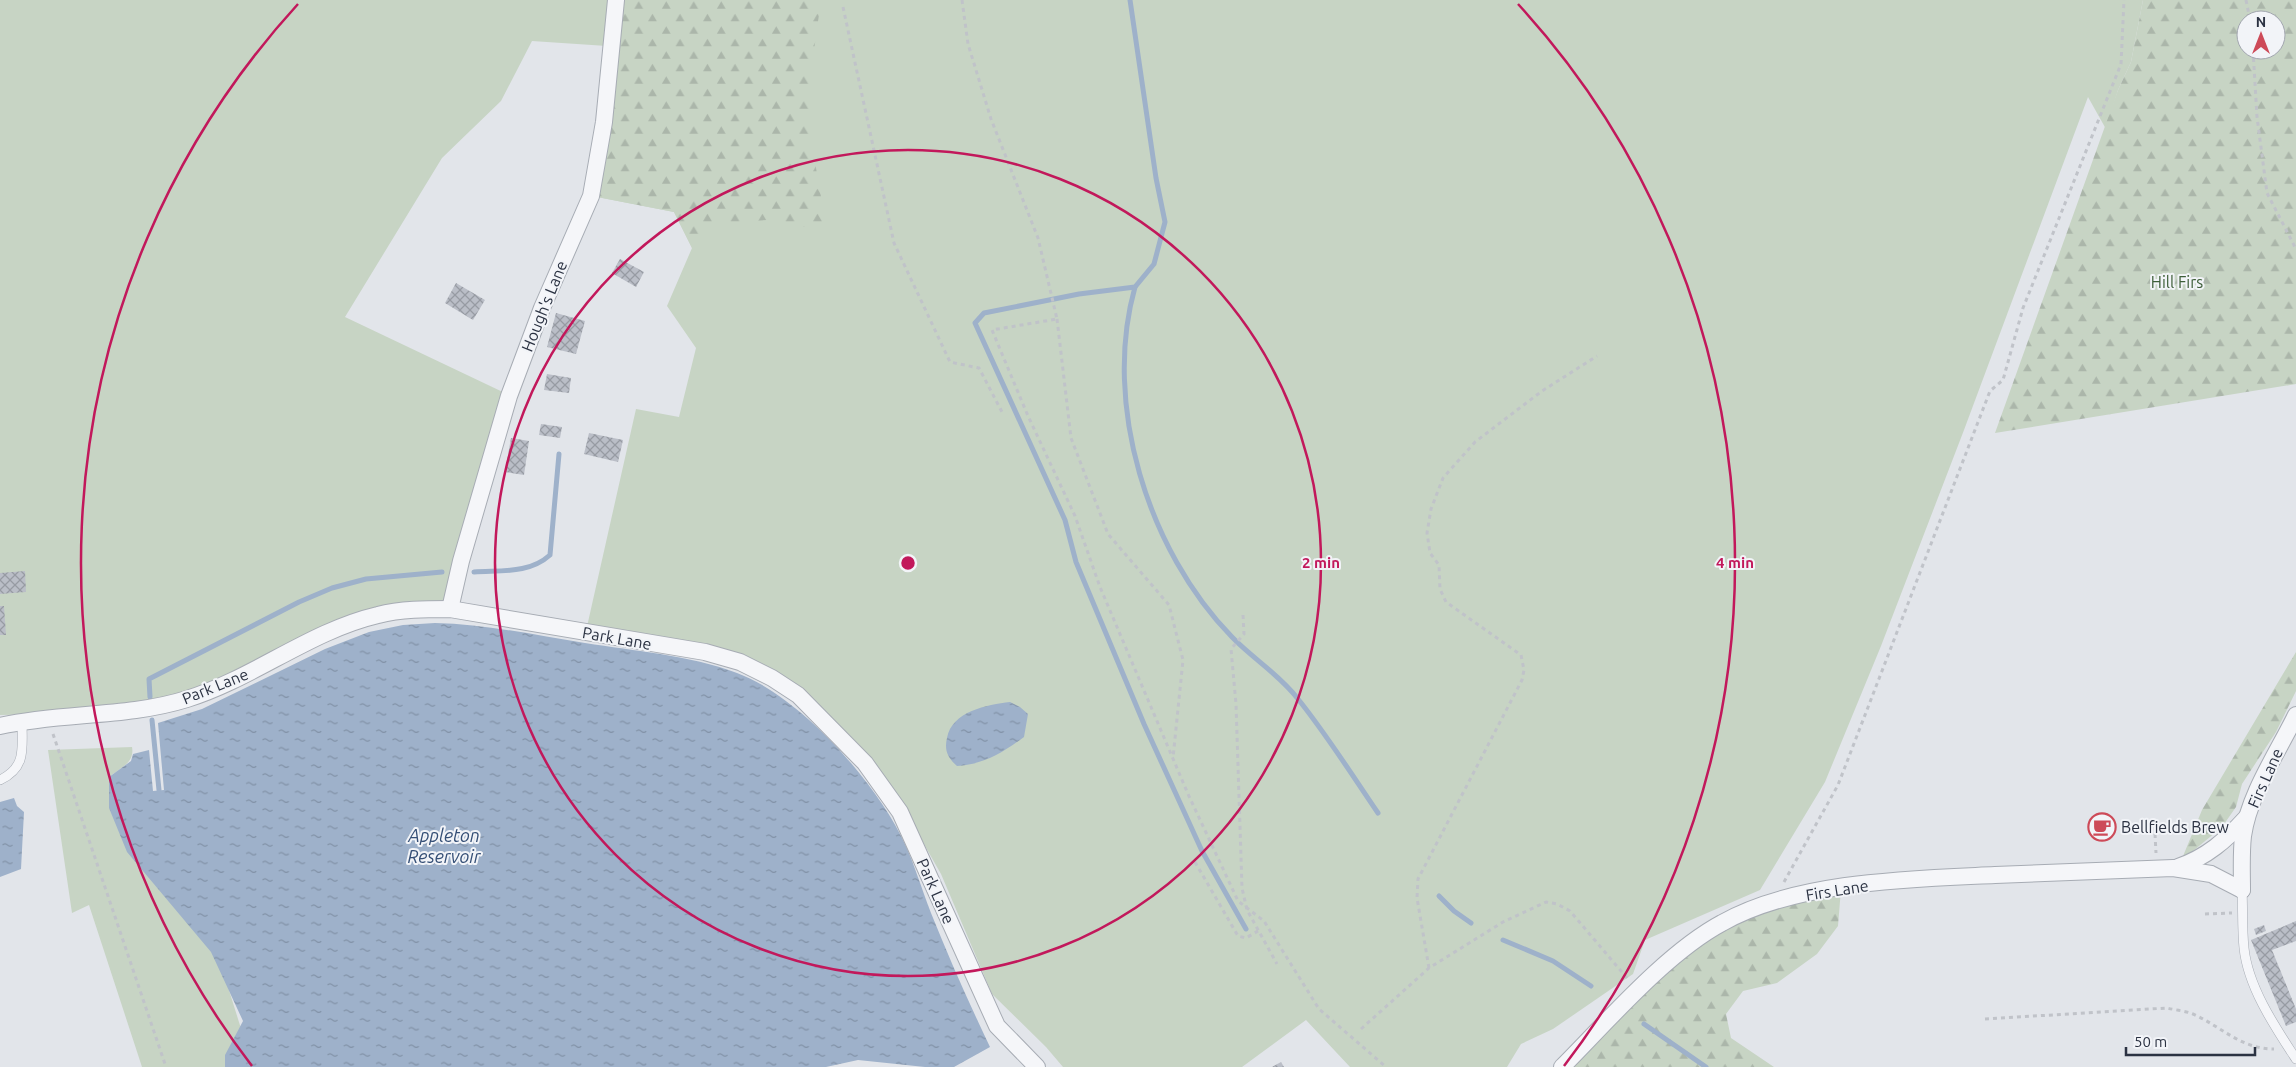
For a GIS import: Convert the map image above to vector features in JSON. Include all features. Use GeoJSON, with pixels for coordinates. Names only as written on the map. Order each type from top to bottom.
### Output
{"type":"FeatureCollection","features":[{"type":"Feature","properties":{"kind":"street","name":"Hough's Lane"},"geometry":{"type":"LineString","coordinates":[[450,609],[461,561],[509,396],[542,308],[592,196],[604,122],[616,0]]}},
{"type":"Feature","properties":{"kind":"street","name":"Park Lane"},"geometry":{"type":"LineString","coordinates":[[0,726],[48,718],[132,712],[177,701],[208,692],[333,630],[395,612],[450,609],[705,652],[740,662],[772,678],[798,695],[865,763],[900,812],[997,1026],[1037,1067]]}},
{"type":"Feature","properties":{"kind":"street","name":"Firs Lane"},"geometry":{"type":"LineString","coordinates":[[1562,1067],[1638,991],[1696,940],[1721,923],[1750,909],[1773,902],[1822,890],[1926,878],[2173,868],[2211,874],[2242,890],[2243,834],[2267,770],[2296,715]]}},
{"type":"Feature","properties":{"kind":"street","name":"Firs Lane"},"geometry":{"type":"LineString","coordinates":[[2173,868],[2194,861],[2215,848],[2249,815]]}},
{"type":"Feature","properties":{"kind":"lane"},"geometry":{"type":"LineString","coordinates":[[0,780],[13,773],[22,756],[22,721]]}},
{"type":"Feature","properties":{"kind":"lane"},"geometry":{"type":"LineString","coordinates":[[2242,890],[2244,949],[2253,980],[2296,1059]]}},
{"type":"Feature","properties":{"kind":"path"},"geometry":{"type":"LineString","coordinates":[[962,0],[968,44],[991,119],[1038,238],[1050,286],[1057,319],[1070,438],[1108,534],[1169,605],[1182,660],[1173,759]]}},
{"type":"Feature","properties":{"kind":"path"},"geometry":{"type":"LineString","coordinates":[[1773,902],[1838,785],[1990,391],[2002,380],[2023,308],[2121,64],[2124,0]]}},
{"type":"Feature","properties":{"kind":"path"},"geometry":{"type":"LineString","coordinates":[[844,7],[894,244],[950,362],[978,368],[1002,412]]}},
{"type":"Feature","properties":{"kind":"path"},"geometry":{"type":"LineString","coordinates":[[2254,60],[2257,117],[2267,193],[2296,249]]}},
{"type":"Feature","properties":{"kind":"path"},"geometry":{"type":"LineString","coordinates":[[1057,319],[992,330],[1028,416],[1075,516],[1100,587],[1173,759],[1238,901],[1264,922],[1320,1009],[1386,1067]]}},
{"type":"Feature","properties":{"kind":"path"},"geometry":{"type":"LineString","coordinates":[[1429,968],[1417,898],[1418,879],[1522,680],[1524,670],[1520,655],[1446,602],[1440,589],[1439,565],[1430,553],[1427,533],[1431,509],[1444,478],[1475,442],[1542,391],[1598,356]]}},
{"type":"Feature","properties":{"kind":"path"},"geometry":{"type":"LineString","coordinates":[[1242,615],[1244,634],[1230,649],[1236,704],[1242,888],[1247,908],[1277,964]]}},
{"type":"Feature","properties":{"kind":"path"},"geometry":{"type":"LineString","coordinates":[[48,718],[166,1067]]}},
{"type":"Feature","properties":{"kind":"path"},"geometry":{"type":"LineString","coordinates":[[1195,862],[1238,936],[1246,938],[1258,931]]}},
{"type":"Feature","properties":{"kind":"path"},"geometry":{"type":"LineString","coordinates":[[1361,1029],[1429,968],[1503,922],[1546,902],[1557,904],[1570,911],[1638,991]]}},
{"type":"Feature","properties":{"kind":"path"},"geometry":{"type":"LineString","coordinates":[[2205,914],[2243,913]]}},
{"type":"Feature","properties":{"kind":"path"},"geometry":{"type":"LineString","coordinates":[[1985,1019],[2167,1008],[2193,1014],[2245,1044],[2263,1049],[2276,1048],[2287,1044]]}},
{"type":"Feature","properties":{"kind":"green space"},"geometry":{"type":"Polygon","coordinates":[[[0,0],[613,0],[607,46],[532,41],[501,101],[442,158],[345,317],[507,394],[450,602],[382,613],[155,712],[0,715],[0,0]]]}},
{"type":"Feature","properties":{"kind":"green space"},"geometry":{"type":"Polygon","coordinates":[[[618,0],[2143,0],[2131,62],[2118,90],[2106,129],[2088,97],[1964,430],[1881,646],[1825,782],[1760,890],[1645,940],[1633,974],[1553,1029],[1521,1044],[1507,1067],[1350,1067],[1306,1020],[1242,1067],[1063,1067],[1046,1047],[992,994],[941,874],[901,804],[819,712],[741,661],[586,631],[636,409],[679,417],[696,348],[667,306],[692,248],[674,212],[592,196],[618,0]]]}},
{"type":"Feature","properties":{"kind":"green space"},"geometry":{"type":"Polygon","coordinates":[[[618,0],[821,0],[810,79],[812,145],[827,231],[767,220],[723,223],[692,248],[674,212],[592,196],[618,0]]]}},
{"type":"Feature","properties":{"kind":"green space","name":"Hill Firs"},"geometry":{"type":"Polygon","coordinates":[[[2143,0],[2296,0],[2296,384],[1995,433],[2118,90],[2131,62],[2143,0]]]}},
{"type":"Feature","properties":{"kind":"green space"},"geometry":{"type":"Polygon","coordinates":[[[2296,652],[2296,691],[2276,732],[2242,784],[2236,807],[2222,827],[2181,861],[2202,810],[2296,652]]]}},
{"type":"Feature","properties":{"kind":"green space"},"geometry":{"type":"Polygon","coordinates":[[[132,747],[129,761],[109,777],[218,955],[253,1067],[142,1067],[89,905],[72,913],[48,750],[132,747]]]}},
{"type":"Feature","properties":{"kind":"green space"},"geometry":{"type":"Polygon","coordinates":[[[1841,889],[1838,926],[1817,954],[1777,983],[1743,991],[1726,1014],[1731,1038],[1774,1067],[1566,1067],[1676,961],[1752,912],[1841,889]]]}},
{"type":"Feature","properties":{"kind":"water","name":"Appleton Reservoir"},"geometry":{"type":"Polygon","coordinates":[[[435,623],[510,630],[662,654],[700,662],[737,673],[761,684],[786,701],[834,744],[876,795],[892,820],[909,852],[945,947],[990,1047],[954,1067],[925,1067],[858,1060],[826,1067],[225,1067],[225,1055],[243,1021],[211,952],[127,852],[109,808],[109,777],[131,761],[133,754],[149,750],[153,791],[164,790],[158,723],[202,709],[325,649],[369,632],[403,625],[435,623]]]}},
{"type":"Feature","properties":{"kind":"water"},"geometry":{"type":"Polygon","coordinates":[[[1010,702],[1028,714],[1024,737],[993,757],[976,763],[957,766],[951,760],[946,750],[950,729],[956,721],[972,711],[1010,702]]]}},
{"type":"Feature","properties":{"kind":"water"},"geometry":{"type":"Polygon","coordinates":[[[14,798],[17,806],[24,812],[21,869],[0,877],[0,802],[14,798]]]}},
{"type":"Feature","properties":{"kind":"building"},"geometry":{"type":"Polygon","coordinates":[[[620,259],[644,272],[636,287],[612,273],[620,259]]]}},
{"type":"Feature","properties":{"kind":"building"},"geometry":{"type":"Polygon","coordinates":[[[456,283],[485,300],[473,320],[445,303],[456,283]]]}},
{"type":"Feature","properties":{"kind":"building"},"geometry":{"type":"Polygon","coordinates":[[[556,313],[585,321],[576,354],[547,347],[556,313]]]}},
{"type":"Feature","properties":{"kind":"building"},"geometry":{"type":"Polygon","coordinates":[[[547,374],[571,378],[569,393],[544,390],[547,374]]]}},
{"type":"Feature","properties":{"kind":"building"},"geometry":{"type":"Polygon","coordinates":[[[541,424],[562,427],[560,438],[539,435],[541,424]]]}},
{"type":"Feature","properties":{"kind":"building"},"geometry":{"type":"Polygon","coordinates":[[[589,433],[623,440],[618,462],[584,454],[589,433]]]}},
{"type":"Feature","properties":{"kind":"building"},"geometry":{"type":"Polygon","coordinates":[[[511,438],[529,441],[524,475],[505,472],[511,438]]]}},
{"type":"Feature","properties":{"kind":"building"},"geometry":{"type":"Polygon","coordinates":[[[25,571],[26,592],[0,594],[0,573],[25,571]]]}},
{"type":"Feature","properties":{"kind":"building"},"geometry":{"type":"Polygon","coordinates":[[[0,606],[4,606],[6,635],[0,635],[0,606]]]}},
{"type":"Feature","properties":{"kind":"building"},"geometry":{"type":"Polygon","coordinates":[[[2296,921],[2296,941],[2272,950],[2296,1009],[2296,1022],[2286,1026],[2251,940],[2296,921]]]}},
{"type":"Feature","properties":{"kind":"building"},"geometry":{"type":"Polygon","coordinates":[[[2264,925],[2266,931],[2256,935],[2254,929],[2264,925]]]}},
{"type":"Feature","properties":{"kind":"building"},"geometry":{"type":"Polygon","coordinates":[[[1281,1062],[1284,1067],[1272,1067],[1281,1062]]]}},
{"type":"Feature","properties":{"kind":"waterway"},"geometry":{"type":"LineString","coordinates":[[1130,0],[1156,178],[1165,222],[1154,264],[1135,287],[1079,294],[984,313],[975,323],[1065,520],[1076,562],[1144,724],[1202,851],[1246,929]]}},
{"type":"Feature","properties":{"kind":"waterway"},"geometry":{"type":"LineString","coordinates":[[1135,287],[1126,332],[1124,379],[1129,426],[1140,474],[1156,519],[1177,562],[1202,602],[1232,637],[1291,690],[1329,741],[1378,813]]}},
{"type":"Feature","properties":{"kind":"waterway"},"geometry":{"type":"LineString","coordinates":[[474,572],[524,568],[542,561],[550,555],[559,454]]}},
{"type":"Feature","properties":{"kind":"waterway"},"geometry":{"type":"LineString","coordinates":[[150,697],[149,679],[299,602],[332,588],[366,579],[442,572]]}},
{"type":"Feature","properties":{"kind":"waterway"},"geometry":{"type":"LineString","coordinates":[[152,720],[159,790]]}},
{"type":"Feature","properties":{"kind":"waterway"},"geometry":{"type":"LineString","coordinates":[[1439,896],[1454,911],[1471,923]]}},
{"type":"Feature","properties":{"kind":"waterway"},"geometry":{"type":"LineString","coordinates":[[1503,940],[1553,961],[1591,986]]}},
{"type":"Feature","properties":{"kind":"waterway"},"geometry":{"type":"LineString","coordinates":[[1644,1024],[1706,1067]]}},
{"type":"Feature","properties":{"kind":"place","name":"Bellfields Brew"},"geometry":{"type":"Point","coordinates":[2102,827]}}]}
